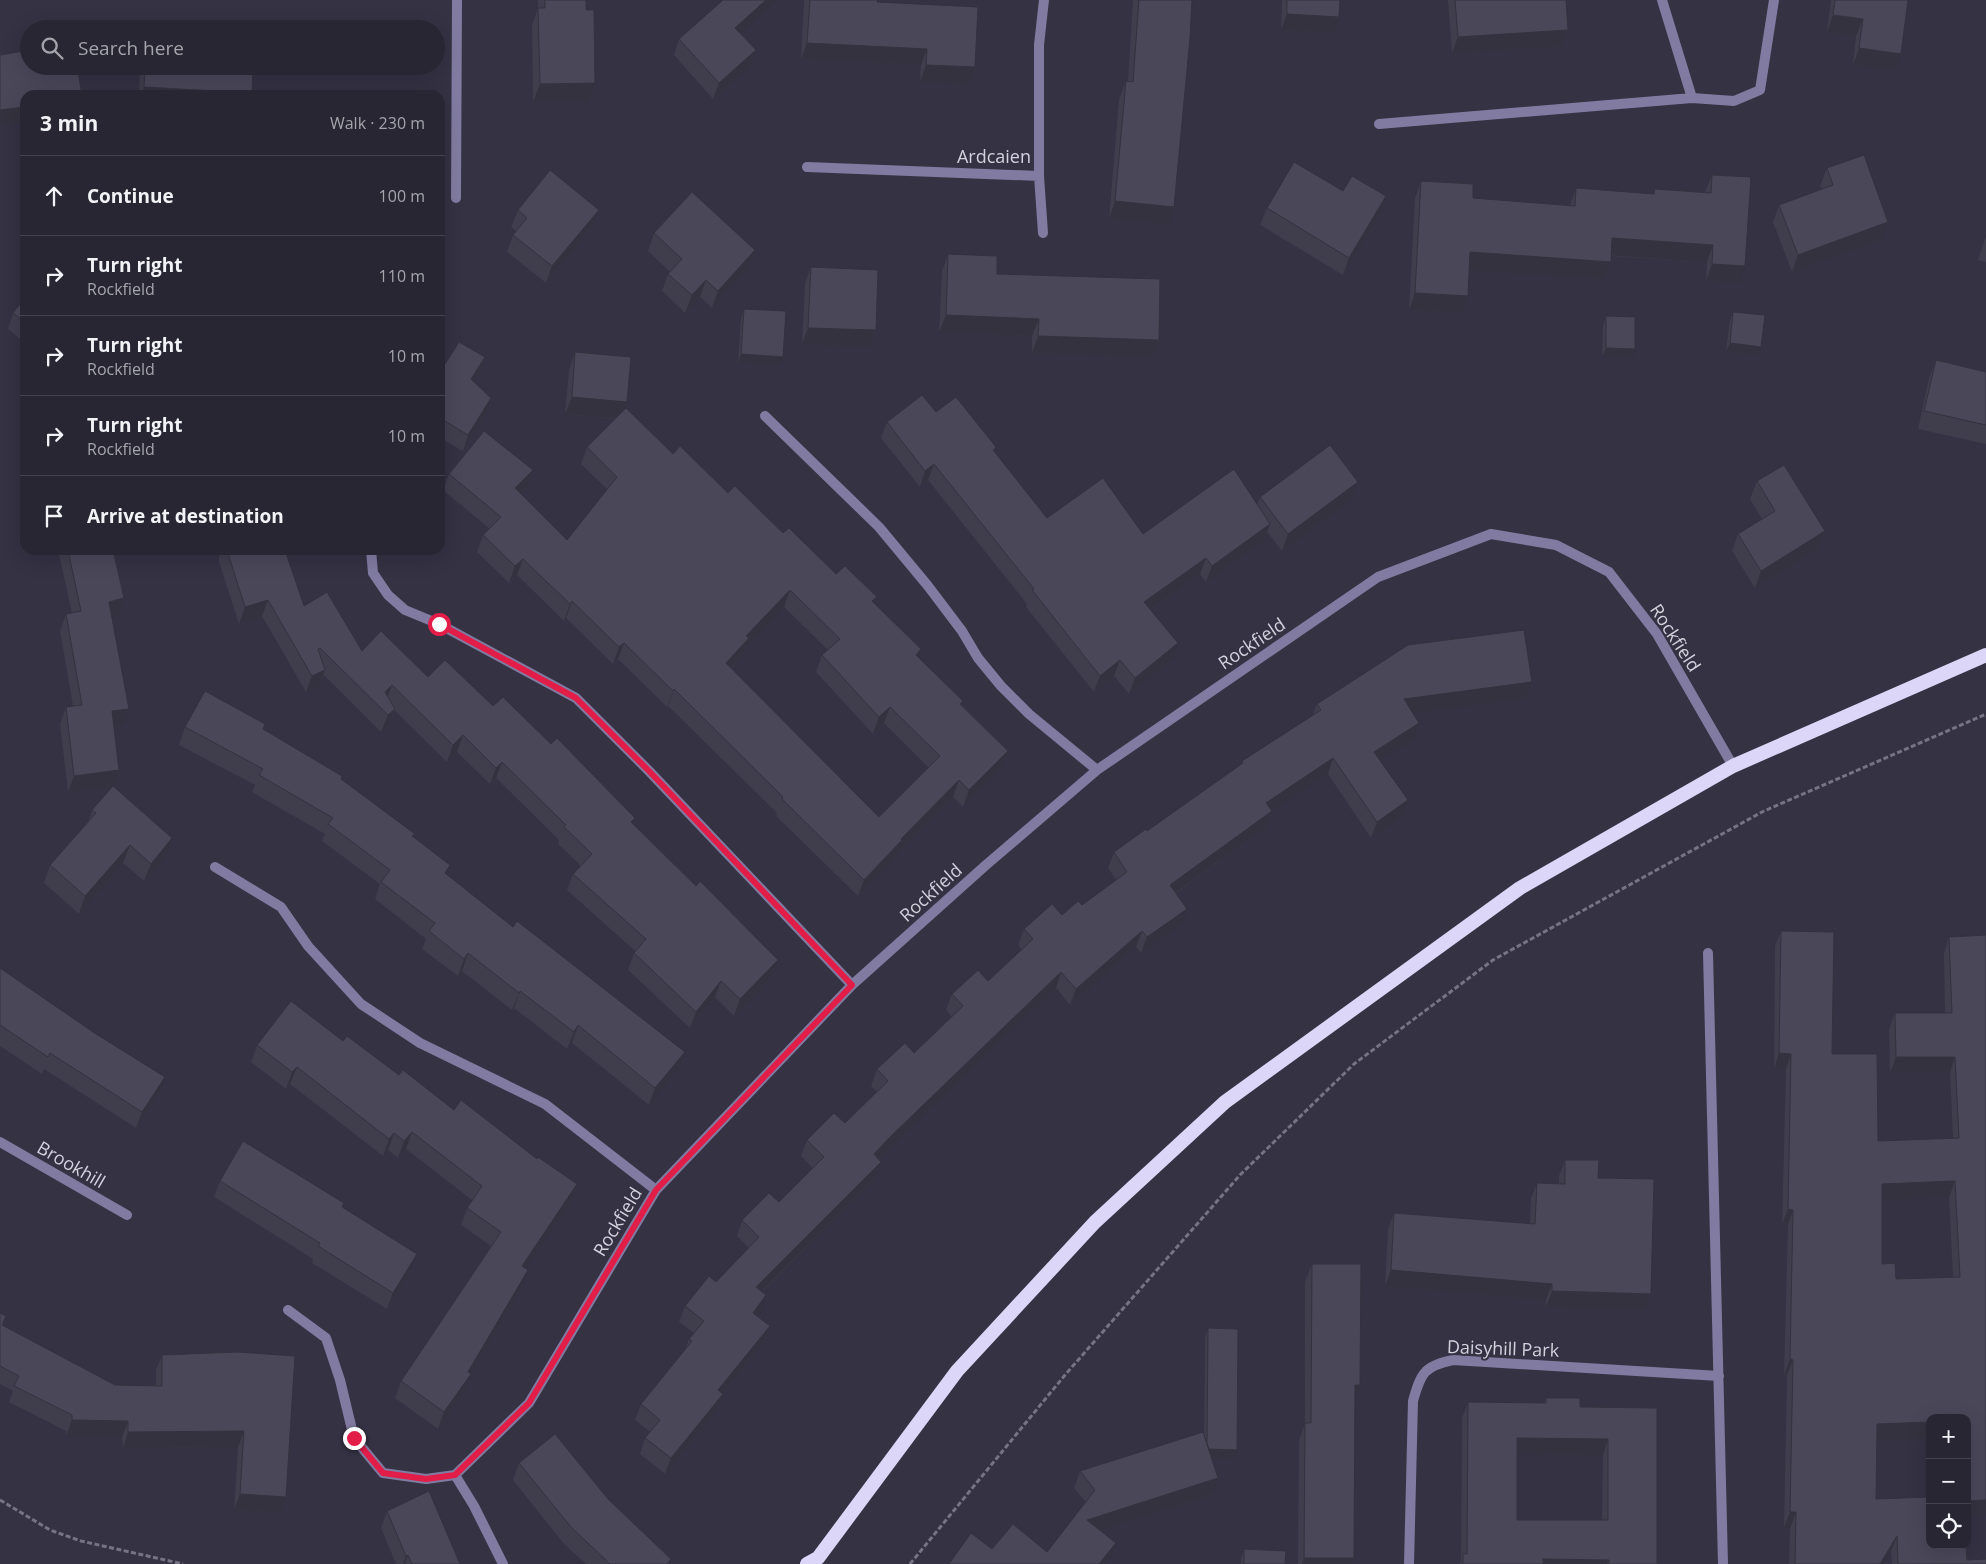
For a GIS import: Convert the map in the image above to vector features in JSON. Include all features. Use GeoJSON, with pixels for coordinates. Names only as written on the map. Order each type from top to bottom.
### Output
{"type":"FeatureCollection","features":[{"type":"Feature","properties":{"kind":"highway"},"geometry":{"type":"LineString","coordinates":[[814,1562],[957,1371],[1095,1222],[1225,1102],[1520,888],[1733,766],[1986,655]]}},
{"type":"Feature","properties":{"kind":"street"},"geometry":{"type":"LineString","coordinates":[[456,198],[457,0]]}},
{"type":"Feature","properties":{"kind":"street","name":"Ardcaien"},"geometry":{"type":"LineString","coordinates":[[807,167],[1039,176],[1039,45],[1044,0]]}},
{"type":"Feature","properties":{"kind":"street"},"geometry":{"type":"LineString","coordinates":[[1662,0],[1692,98]]}},
{"type":"Feature","properties":{"kind":"street"},"geometry":{"type":"LineString","coordinates":[[1379,124],[1692,98],[1734,101],[1760,90],[1774,0]]}},
{"type":"Feature","properties":{"kind":"street"},"geometry":{"type":"LineString","coordinates":[[1039,176],[1043,234]]}},
{"type":"Feature","properties":{"kind":"street"},"geometry":{"type":"LineString","coordinates":[[765,416],[879,527],[928,586],[962,631],[978,658],[1001,686],[1029,714],[1097,770]]}},
{"type":"Feature","properties":{"kind":"street","name":"Rockfield"},"geometry":{"type":"LineString","coordinates":[[455,1475],[529,1403],[656,1190],[852,985],[986,865],[1097,770],[1378,577],[1491,534],[1556,545],[1609,572],[1657,634],[1733,766]]}},
{"type":"Feature","properties":{"kind":"street"},"geometry":{"type":"LineString","coordinates":[[371,555],[373,573],[388,595],[405,610],[439,624],[576,698],[663,785],[852,985]]}},
{"type":"Feature","properties":{"kind":"street"},"geometry":{"type":"LineString","coordinates":[[216,867],[281,906],[308,946],[361,1004],[420,1043],[545,1104],[656,1190]]}},
{"type":"Feature","properties":{"kind":"street"},"geometry":{"type":"LineString","coordinates":[[1708,953],[1723,1564]]}},
{"type":"Feature","properties":{"kind":"street","name":"Brookhill"},"geometry":{"type":"LineString","coordinates":[[0,1142],[127,1215]]}},
{"type":"Feature","properties":{"kind":"street"},"geometry":{"type":"LineString","coordinates":[[288,1310],[326,1338],[340,1380],[354,1438],[383,1473],[426,1479],[455,1475],[474,1506],[503,1564]]}},
{"type":"Feature","properties":{"kind":"street","name":"Daisyhill Park"},"geometry":{"type":"LineString","coordinates":[[1409,1564],[1413,1401],[1419,1378],[1435,1364],[1453,1360],[1719,1376]]}},
{"type":"Feature","properties":{"kind":"path"},"geometry":{"type":"LineString","coordinates":[[910,1564],[1064,1375],[1240,1175],[1354,1064],[1493,960],[1762,812],[1986,714]]}},
{"type":"Feature","properties":{"kind":"path"},"geometry":{"type":"LineString","coordinates":[[0,1500],[50,1530],[81,1541],[183,1564]]}},
{"type":"Feature","properties":{"kind":"building"},"geometry":{"type":"Polygon","coordinates":[[[545,0],[586,0],[586,10],[594,10],[595,83],[540,84],[538,8],[545,8],[545,0]]]}},
{"type":"Feature","properties":{"kind":"building"},"geometry":{"type":"Polygon","coordinates":[[[723,0],[766,0],[735,28],[756,50],[719,83],[679,39],[723,0]]]}},
{"type":"Feature","properties":{"kind":"building"},"geometry":{"type":"Polygon","coordinates":[[[810,0],[878,0],[877,2],[978,7],[975,67],[926,65],[927,49],[807,43],[810,0]]]}},
{"type":"Feature","properties":{"kind":"building"},"geometry":{"type":"Polygon","coordinates":[[[1139,0],[1192,0],[1174,207],[1115,201],[1126,81],[1133,82],[1139,0]]]}},
{"type":"Feature","properties":{"kind":"building"},"geometry":{"type":"Polygon","coordinates":[[[1287,0],[1340,0],[1339,17],[1287,14],[1287,0]]]}},
{"type":"Feature","properties":{"kind":"building"},"geometry":{"type":"Polygon","coordinates":[[[1455,0],[1566,0],[1568,30],[1458,37],[1455,0]]]}},
{"type":"Feature","properties":{"kind":"building"},"geometry":{"type":"Polygon","coordinates":[[[1835,0],[1908,0],[1901,54],[1859,48],[1863,19],[1833,15],[1835,0]]]}},
{"type":"Feature","properties":{"kind":"building"},"geometry":{"type":"Polygon","coordinates":[[[20,52],[20,75],[79,75],[81,90],[20,90],[20,108],[0,110],[0,55],[20,52]]]}},
{"type":"Feature","properties":{"kind":"building"},"geometry":{"type":"Polygon","coordinates":[[[145,75],[253,75],[252,90],[198,90],[144,87],[145,75]]]}},
{"type":"Feature","properties":{"kind":"building"},"geometry":{"type":"Polygon","coordinates":[[[1864,155],[1888,222],[1798,255],[1779,205],[1833,185],[1827,168],[1864,155]]]}},
{"type":"Feature","properties":{"kind":"building"},"geometry":{"type":"Polygon","coordinates":[[[1294,162],[1343,191],[1352,176],[1386,196],[1349,258],[1267,208],[1294,162]]]}},
{"type":"Feature","properties":{"kind":"building"},"geometry":{"type":"Polygon","coordinates":[[[550,170],[599,210],[552,266],[513,235],[527,218],[518,210],[550,170]]]}},
{"type":"Feature","properties":{"kind":"building"},"geometry":{"type":"Polygon","coordinates":[[[1712,175],[1751,177],[1745,266],[1712,264],[1713,245],[1612,238],[1611,262],[1470,252],[1468,296],[1415,293],[1421,181],[1473,184],[1473,198],[1575,206],[1576,188],[1654,194],[1655,189],[1711,193],[1712,175]]]}},
{"type":"Feature","properties":{"kind":"building"},"geometry":{"type":"Polygon","coordinates":[[[692,192],[755,250],[718,291],[706,280],[692,295],[668,274],[682,259],[654,233],[692,192]]]}},
{"type":"Feature","properties":{"kind":"building"},"geometry":{"type":"Polygon","coordinates":[[[948,254],[997,256],[997,274],[1160,279],[1159,340],[1038,336],[1039,319],[946,315],[948,254]]]}},
{"type":"Feature","properties":{"kind":"building"},"geometry":{"type":"Polygon","coordinates":[[[811,267],[878,270],[876,330],[808,328],[811,267]]]}},
{"type":"Feature","properties":{"kind":"building"},"geometry":{"type":"Polygon","coordinates":[[[20,304],[20,318],[13,313],[20,304]]]}},
{"type":"Feature","properties":{"kind":"building"},"geometry":{"type":"Polygon","coordinates":[[[744,309],[786,311],[783,357],[741,354],[744,309]]]}},
{"type":"Feature","properties":{"kind":"building"},"geometry":{"type":"Polygon","coordinates":[[[1733,312],[1765,315],[1761,347],[1730,343],[1733,312]]]}},
{"type":"Feature","properties":{"kind":"building"},"geometry":{"type":"Polygon","coordinates":[[[1606,316],[1635,317],[1635,349],[1606,348],[1606,316]]]}},
{"type":"Feature","properties":{"kind":"building"},"geometry":{"type":"Polygon","coordinates":[[[459,342],[485,357],[471,379],[491,398],[468,435],[445,421],[445,364],[459,342]]]}},
{"type":"Feature","properties":{"kind":"building"},"geometry":{"type":"Polygon","coordinates":[[[575,352],[631,357],[627,402],[572,397],[575,352]]]}},
{"type":"Feature","properties":{"kind":"building"},"geometry":{"type":"Polygon","coordinates":[[[1936,360],[1986,372],[1986,425],[1924,411],[1936,360]]]}},
{"type":"Feature","properties":{"kind":"building"},"geometry":{"type":"Polygon","coordinates":[[[922,395],[936,412],[956,397],[996,447],[993,450],[1047,518],[1103,478],[1143,534],[1234,469],[1270,524],[1212,566],[1206,558],[1144,602],[1178,643],[1135,678],[1120,660],[1100,676],[1032,590],[1034,589],[934,464],[925,471],[887,422],[922,395]]]}},
{"type":"Feature","properties":{"kind":"building"},"geometry":{"type":"Polygon","coordinates":[[[626,408],[673,454],[680,446],[728,493],[735,486],[783,533],[789,528],[836,574],[845,566],[877,597],[872,601],[921,649],[916,655],[963,701],[960,704],[1008,751],[969,790],[959,780],[864,880],[674,689],[673,691],[624,643],[619,647],[572,601],[570,604],[523,559],[515,566],[483,535],[501,517],[449,474],[484,431],[533,470],[515,488],[567,540],[617,477],[587,447],[626,408]],[[790,590],[746,636],[749,638],[726,663],[879,817],[940,756],[890,707],[879,717],[822,655],[840,639],[790,590]]]}},
{"type":"Feature","properties":{"kind":"building"},"geometry":{"type":"Polygon","coordinates":[[[1330,445],[1358,482],[1288,534],[1260,497],[1330,445]]]}},
{"type":"Feature","properties":{"kind":"building"},"geometry":{"type":"Polygon","coordinates":[[[1784,465],[1825,531],[1761,571],[1738,534],[1775,511],[1757,481],[1784,465]]]}},
{"type":"Feature","properties":{"kind":"building"},"geometry":{"type":"Polygon","coordinates":[[[69,555],[114,555],[124,598],[109,602],[129,709],[112,711],[119,770],[74,776],[66,707],[82,705],[66,614],[81,611],[69,555]]]}},
{"type":"Feature","properties":{"kind":"building"},"geometry":{"type":"Polygon","coordinates":[[[229,555],[287,555],[304,606],[327,592],[362,651],[381,631],[428,677],[445,660],[493,706],[503,697],[551,744],[557,738],[635,818],[631,822],[696,886],[700,881],[778,960],[740,999],[721,981],[696,1012],[634,953],[646,939],[573,874],[592,854],[564,827],[566,825],[502,762],[496,768],[463,735],[453,745],[392,685],[385,692],[395,709],[388,715],[320,648],[318,649],[325,670],[312,676],[268,600],[245,607],[229,555]]]}},
{"type":"Feature","properties":{"kind":"building"},"geometry":{"type":"Polygon","coordinates":[[[1524,630],[1532,682],[1404,699],[1419,723],[1374,752],[1408,800],[1377,822],[1333,758],[1266,803],[1272,811],[1170,885],[1187,909],[1147,937],[1142,931],[1076,989],[1061,972],[889,1138],[874,1154],[881,1162],[756,1287],[766,1295],[753,1313],[770,1326],[718,1390],[723,1394],[671,1458],[645,1438],[660,1420],[641,1404],[692,1341],[689,1339],[704,1321],[685,1306],[709,1276],[716,1282],[759,1237],[742,1220],[769,1193],[779,1202],[824,1157],[807,1140],[834,1113],[845,1123],[888,1081],[877,1069],[905,1043],[914,1053],[963,1006],[952,994],[978,970],[988,981],[1033,939],[1024,929],[1052,904],[1062,915],[1078,901],[1082,905],[1127,872],[1114,852],[1243,763],[1242,761],[1321,710],[1317,704],[1408,645],[1524,630]]]}},
{"type":"Feature","properties":{"kind":"building"},"geometry":{"type":"Polygon","coordinates":[[[205,691],[265,724],[263,729],[342,776],[341,779],[415,834],[412,836],[450,865],[445,873],[513,927],[517,921],[685,1052],[655,1088],[578,1025],[574,1032],[520,991],[519,993],[468,953],[464,959],[429,931],[435,923],[381,882],[390,870],[328,824],[333,818],[259,775],[263,769],[185,727],[205,691]]]}},
{"type":"Feature","properties":{"kind":"building"},"geometry":{"type":"Polygon","coordinates":[[[113,786],[172,838],[151,864],[130,845],[85,896],[50,865],[96,813],[92,810],[113,786]]]}},
{"type":"Feature","properties":{"kind":"building"},"geometry":{"type":"Polygon","coordinates":[[[1781,931],[1834,932],[1832,1054],[1877,1054],[1878,1141],[1959,1138],[1955,1057],[1896,1057],[1895,1013],[1952,1013],[1949,937],[1986,935],[1986,1500],[1971,1501],[1971,1414],[1926,1414],[1926,1422],[1877,1424],[1876,1499],[1926,1497],[1926,1549],[1966,1549],[1967,1560],[1986,1559],[1986,1564],[1898,1564],[1897,1536],[1880,1564],[1795,1564],[1796,1512],[1790,1512],[1793,1360],[1790,1359],[1793,1210],[1788,1209],[1791,1054],[1779,1053],[1781,931]],[[1955,1181],[1882,1184],[1882,1264],[1895,1263],[1896,1279],[1960,1277],[1955,1181]]]}},
{"type":"Feature","properties":{"kind":"building"},"geometry":{"type":"Polygon","coordinates":[[[0,968],[96,1034],[165,1077],[142,1112],[50,1053],[48,1057],[0,1025],[0,968]]]}},
{"type":"Feature","properties":{"kind":"building"},"geometry":{"type":"Polygon","coordinates":[[[291,1001],[343,1041],[347,1036],[399,1075],[403,1070],[454,1110],[461,1100],[537,1159],[538,1157],[577,1184],[522,1266],[528,1270],[468,1372],[471,1374],[444,1412],[401,1381],[501,1232],[467,1208],[482,1186],[412,1132],[404,1141],[394,1133],[389,1139],[297,1067],[292,1072],[257,1045],[291,1001]]]}},
{"type":"Feature","properties":{"kind":"building"},"geometry":{"type":"Polygon","coordinates":[[[243,1141],[344,1203],[342,1207],[417,1254],[393,1293],[318,1246],[320,1243],[220,1181],[243,1141]]]}},
{"type":"Feature","properties":{"kind":"building"},"geometry":{"type":"Polygon","coordinates":[[[1565,1160],[1599,1160],[1598,1178],[1654,1179],[1651,1294],[1552,1291],[1552,1284],[1391,1270],[1394,1213],[1535,1224],[1537,1183],[1565,1184],[1565,1160]]]}},
{"type":"Feature","properties":{"kind":"building"},"geometry":{"type":"Polygon","coordinates":[[[1312,1264],[1361,1264],[1360,1385],[1355,1385],[1354,1558],[1304,1558],[1305,1423],[1311,1423],[1312,1264]]]}},
{"type":"Feature","properties":{"kind":"building"},"geometry":{"type":"Polygon","coordinates":[[[0,1313],[6,1316],[2,1325],[115,1385],[162,1386],[162,1355],[238,1352],[295,1356],[286,1497],[240,1494],[244,1431],[128,1432],[128,1421],[72,1420],[72,1415],[14,1386],[19,1376],[0,1366],[0,1313]]]}},
{"type":"Feature","properties":{"kind":"building"},"geometry":{"type":"Polygon","coordinates":[[[1208,1328],[1238,1329],[1237,1450],[1209,1449],[1207,1444],[1208,1328]]]}},
{"type":"Feature","properties":{"kind":"building"},"geometry":{"type":"Polygon","coordinates":[[[1546,1398],[1580,1398],[1580,1407],[1657,1408],[1657,1564],[1609,1564],[1609,1560],[1543,1559],[1543,1564],[1463,1564],[1463,1554],[1467,1554],[1468,1402],[1546,1403],[1546,1398]],[[1517,1438],[1517,1520],[1608,1520],[1608,1439],[1517,1438]]]}},
{"type":"Feature","properties":{"kind":"building"},"geometry":{"type":"Polygon","coordinates":[[[1203,1432],[1218,1478],[1087,1520],[1116,1543],[1099,1564],[949,1564],[971,1533],[992,1549],[1013,1524],[1047,1552],[1095,1490],[1080,1471],[1203,1432]]]}},
{"type":"Feature","properties":{"kind":"building"},"geometry":{"type":"Polygon","coordinates":[[[555,1434],[608,1499],[671,1559],[667,1564],[610,1564],[571,1527],[519,1463],[555,1434]]]}},
{"type":"Feature","properties":{"kind":"building"},"geometry":{"type":"Polygon","coordinates":[[[429,1491],[460,1564],[412,1564],[408,1555],[406,1556],[387,1511],[429,1491]]]}},
{"type":"Feature","properties":{"kind":"building"},"geometry":{"type":"Polygon","coordinates":[[[1244,1549],[1286,1551],[1285,1564],[1244,1564],[1244,1549]]]}},
{"type":"Feature","properties":{"kind":"route"},"geometry":{"type":"LineString","coordinates":[[354,1438],[383,1473],[426,1479],[455,1475],[529,1403],[656,1190],[852,985],[649,771],[576,698],[439,624]]}}]}
